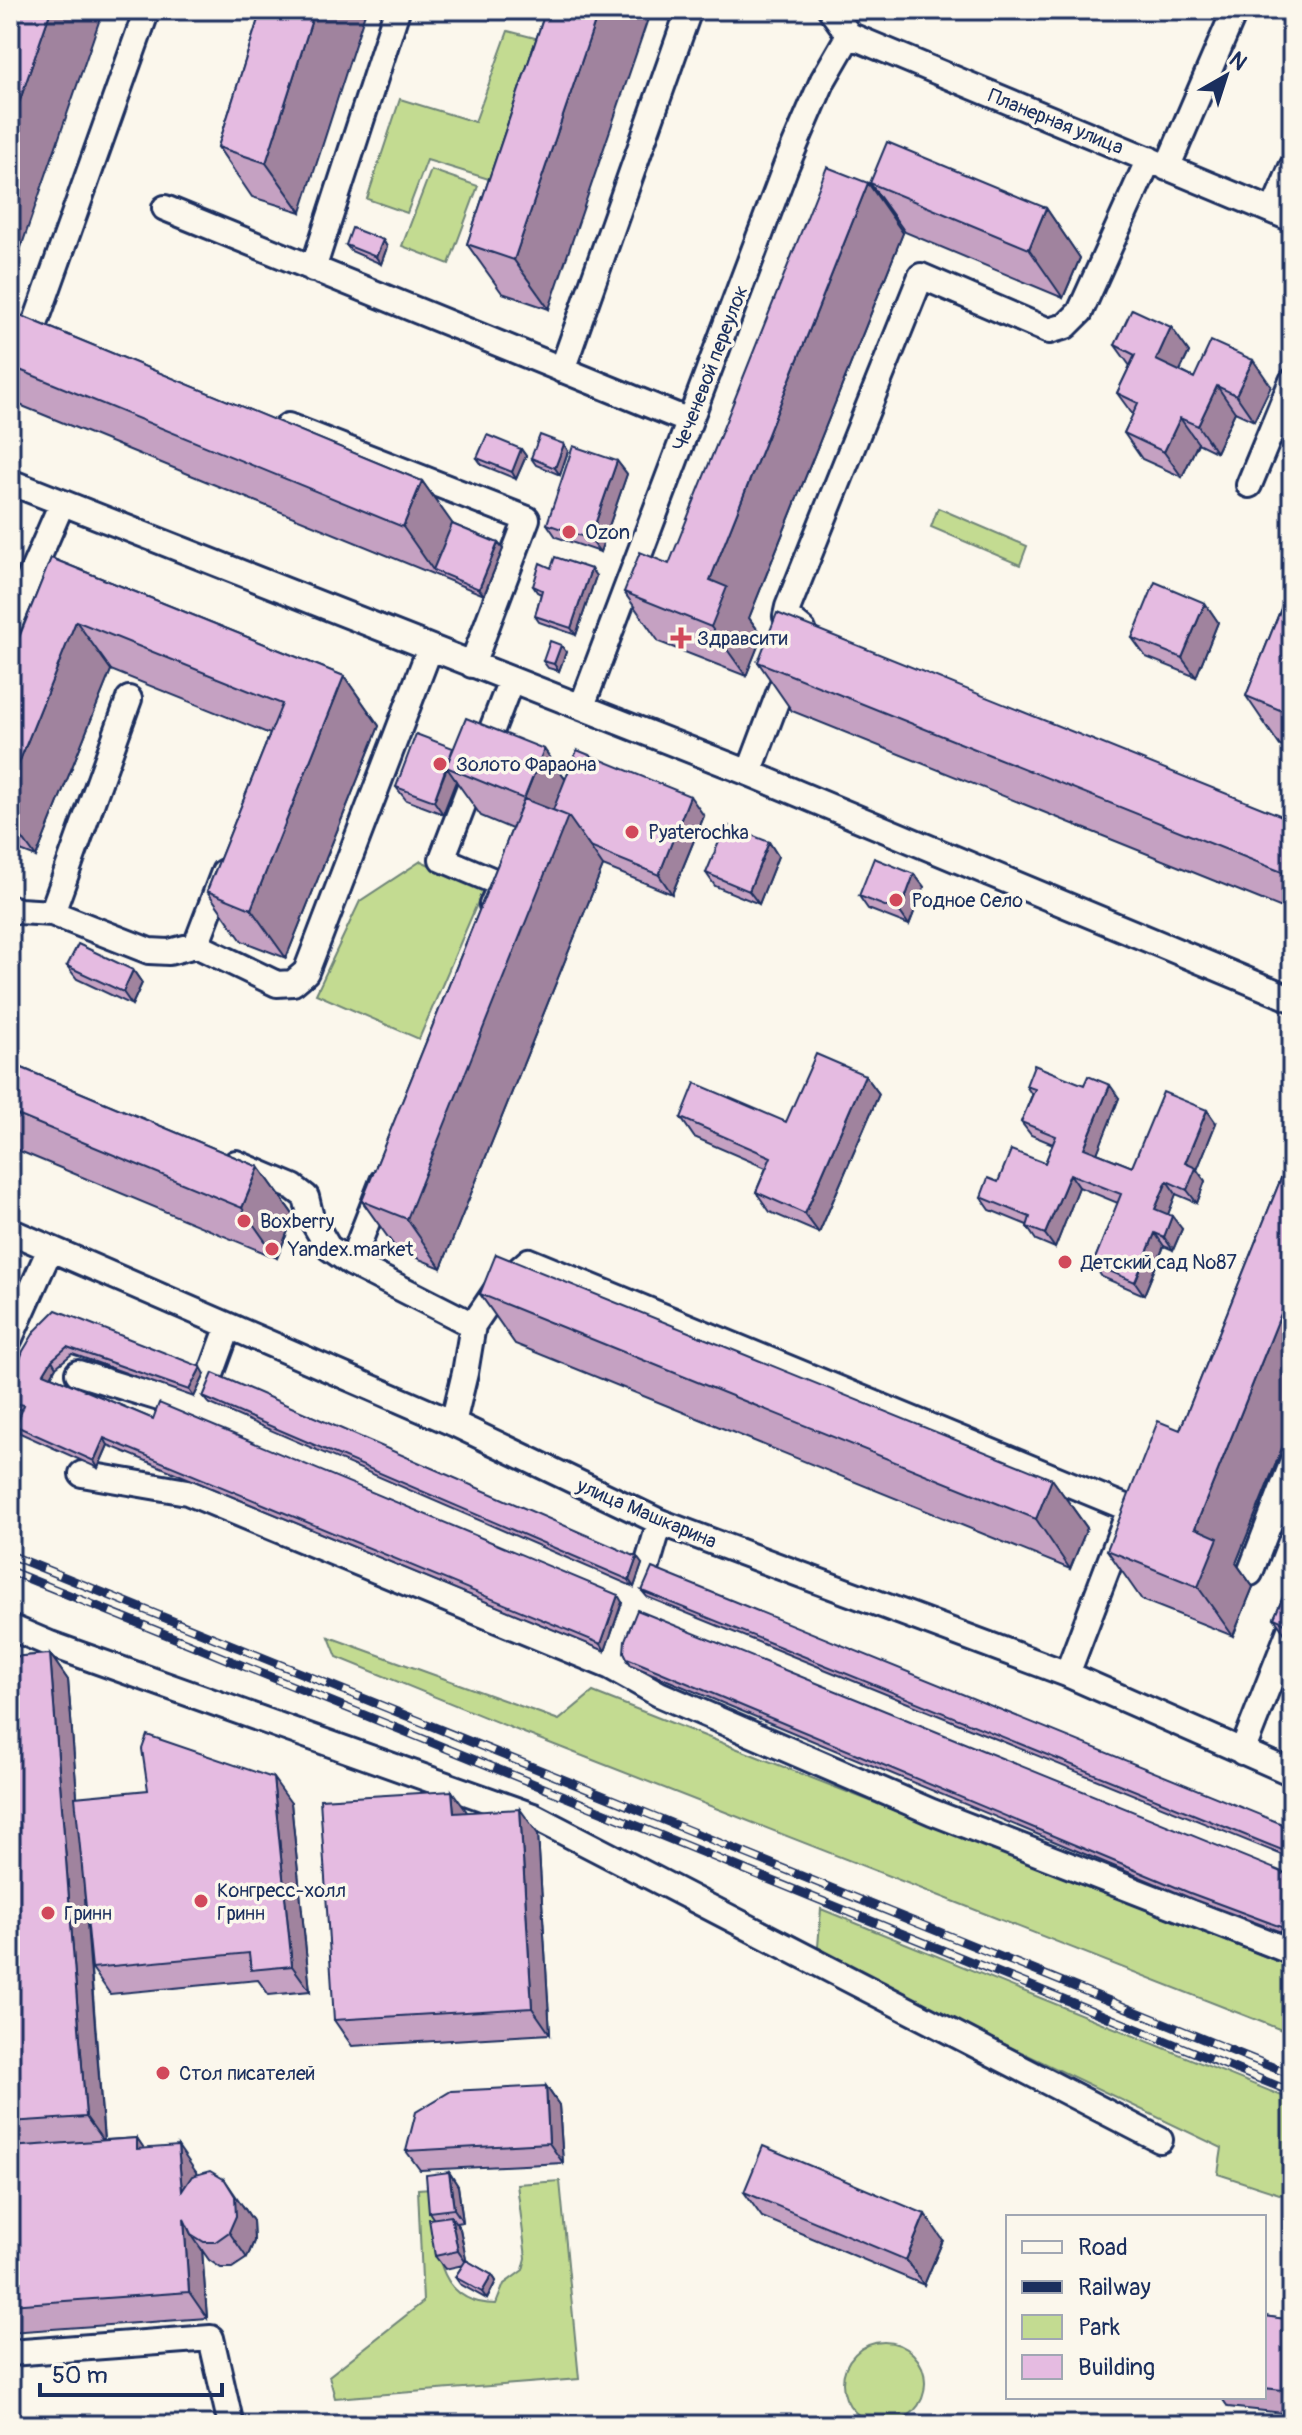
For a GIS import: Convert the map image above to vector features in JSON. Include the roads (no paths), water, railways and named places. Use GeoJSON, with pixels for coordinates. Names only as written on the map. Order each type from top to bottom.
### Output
{"type":"FeatureCollection","features":[{"type":"Feature","properties":{"kind":"street"},"geometry":{"type":"LineString","coordinates":[[10,317],[41,330],[147,10]]}},
{"type":"Feature","properties":{"kind":"street"},"geometry":{"type":"LineString","coordinates":[[313,269],[397,10]]}},
{"type":"Feature","properties":{"kind":"street"},"geometry":{"type":"LineString","coordinates":[[562,370],[689,10]]}},
{"type":"Feature","properties":{"kind":"street"},"geometry":{"type":"LineString","coordinates":[[831,10],[849,35]]}},
{"type":"Feature","properties":{"kind":"street"},"geometry":{"type":"LineString","coordinates":[[749,773],[810,632],[786,616],[788,607],[921,276],[1049,331],[1066,326],[1080,312],[1235,10]]}},
{"type":"Feature","properties":{"kind":"street","name":"Планерная улица"},"geometry":{"type":"LineString","coordinates":[[849,35],[1282,215]]}},
{"type":"Feature","properties":{"kind":"street","name":"Чеченевой переулок"},"geometry":{"type":"LineString","coordinates":[[582,706],[786,166],[823,80],[849,35]]}},
{"type":"Feature","properties":{"kind":"street"},"geometry":{"type":"LineString","coordinates":[[1282,215],[1292,167]]}},
{"type":"Feature","properties":{"kind":"street"},"geometry":{"type":"LineString","coordinates":[[165,208],[689,421]]}},
{"type":"Feature","properties":{"kind":"street"},"geometry":{"type":"LineString","coordinates":[[1249,485],[1292,381]]}},
{"type":"Feature","properties":{"kind":"street"},"geometry":{"type":"LineString","coordinates":[[269,419],[527,519],[472,665]]}},
{"type":"Feature","properties":{"kind":"street"},"geometry":{"type":"LineString","coordinates":[[10,482],[749,773],[1292,999]]}},
{"type":"Feature","properties":{"kind":"street"},"geometry":{"type":"LineString","coordinates":[[10,623],[62,503]]}},
{"type":"Feature","properties":{"kind":"street"},"geometry":{"type":"LineString","coordinates":[[10,908],[52,913],[149,951],[169,952],[196,945],[277,984],[293,983],[306,972],[430,648]]}},
{"type":"Feature","properties":{"kind":"street"},"geometry":{"type":"LineString","coordinates":[[483,928],[501,884],[442,859],[511,680]]}},
{"type":"Feature","properties":{"kind":"street"},"geometry":{"type":"LineString","coordinates":[[52,913],[129,699]]}},
{"type":"Feature","properties":{"kind":"street"},"geometry":{"type":"LineString","coordinates":[[196,945],[230,857]]}},
{"type":"Feature","properties":{"kind":"street"},"geometry":{"type":"LineString","coordinates":[[208,1150],[293,1187],[306,1197],[311,1218],[328,1247],[351,1263],[473,1325]]}},
{"type":"Feature","properties":{"kind":"street"},"geometry":{"type":"LineString","coordinates":[[351,1263],[391,1161]]}},
{"type":"Feature","properties":{"kind":"street","name":"улица Машкарина"},"geometry":{"type":"LineString","coordinates":[[10,1231],[453,1423],[660,1522],[1067,1674],[1292,1773]]}},
{"type":"Feature","properties":{"kind":"street"},"geometry":{"type":"LineString","coordinates":[[13,1324],[50,1249]]}},
{"type":"Feature","properties":{"kind":"street"},"geometry":{"type":"LineString","coordinates":[[453,1423],[473,1325],[498,1288],[529,1261],[1130,1509],[1067,1674]]}},
{"type":"Feature","properties":{"kind":"street"},"geometry":{"type":"LineString","coordinates":[[198,1410],[228,1328]]}},
{"type":"Feature","properties":{"kind":"street"},"geometry":{"type":"LineString","coordinates":[[78,1373],[198,1410],[628,1592],[651,1610],[1292,1870]]}},
{"type":"Feature","properties":{"kind":"street"},"geometry":{"type":"LineString","coordinates":[[1250,1573],[1292,1464]]}},
{"type":"Feature","properties":{"kind":"street"},"geometry":{"type":"LineString","coordinates":[[82,1474],[187,1492],[611,1667],[659,1694],[932,1812],[1292,1952]]}},
{"type":"Feature","properties":{"kind":"street"},"geometry":{"type":"LineString","coordinates":[[611,1667],[637,1600],[660,1522]]}},
{"type":"Feature","properties":{"kind":"street"},"geometry":{"type":"LineString","coordinates":[[1242,1752],[1292,1625]]}},
{"type":"Feature","properties":{"kind":"street"},"geometry":{"type":"LineString","coordinates":[[10,1627],[533,1816],[1160,2140]]}},
{"type":"Feature","properties":{"kind":"street"},"geometry":{"type":"LineString","coordinates":[[10,2353],[211,2338],[231,2425]]}},
{"type":"Feature","properties":{"kind":"railway"},"geometry":{"type":"LineString","coordinates":[[10,1555],[1292,2075]]}},
{"type":"Feature","properties":{"kind":"railway"},"geometry":{"type":"LineString","coordinates":[[10,1571],[1292,2092]]}},
{"type":"Feature","properties":{"kind":"place","name":"Ozon"},"geometry":{"type":"Point","coordinates":[569,532]}},
{"type":"Feature","properties":{"kind":"place","name":"Здравсити"},"geometry":{"type":"Point","coordinates":[681,638]}},
{"type":"Feature","properties":{"kind":"place","name":"Золото Фараона"},"geometry":{"type":"Point","coordinates":[440,764]}},
{"type":"Feature","properties":{"kind":"place","name":"Pyaterochka"},"geometry":{"type":"Point","coordinates":[632,832]}},
{"type":"Feature","properties":{"kind":"place","name":"Родное Село"},"geometry":{"type":"Point","coordinates":[896,900]}},
{"type":"Feature","properties":{"kind":"place","name":"Boxberry"},"geometry":{"type":"Point","coordinates":[244,1221]}},
{"type":"Feature","properties":{"kind":"place","name":"Yandex.market"},"geometry":{"type":"Point","coordinates":[272,1249]}},
{"type":"Feature","properties":{"kind":"place","name":"Детский сад №87"},"geometry":{"type":"Point","coordinates":[1065,1262]}},
{"type":"Feature","properties":{"kind":"place","name":"Конгресс-холл Гринн"},"geometry":{"type":"Point","coordinates":[201,1901]}},
{"type":"Feature","properties":{"kind":"place","name":"Гринн"},"geometry":{"type":"Point","coordinates":[48,1913]}},
{"type":"Feature","properties":{"kind":"place","name":"Стол писателей"},"geometry":{"type":"Point","coordinates":[163,2073]}}]}
